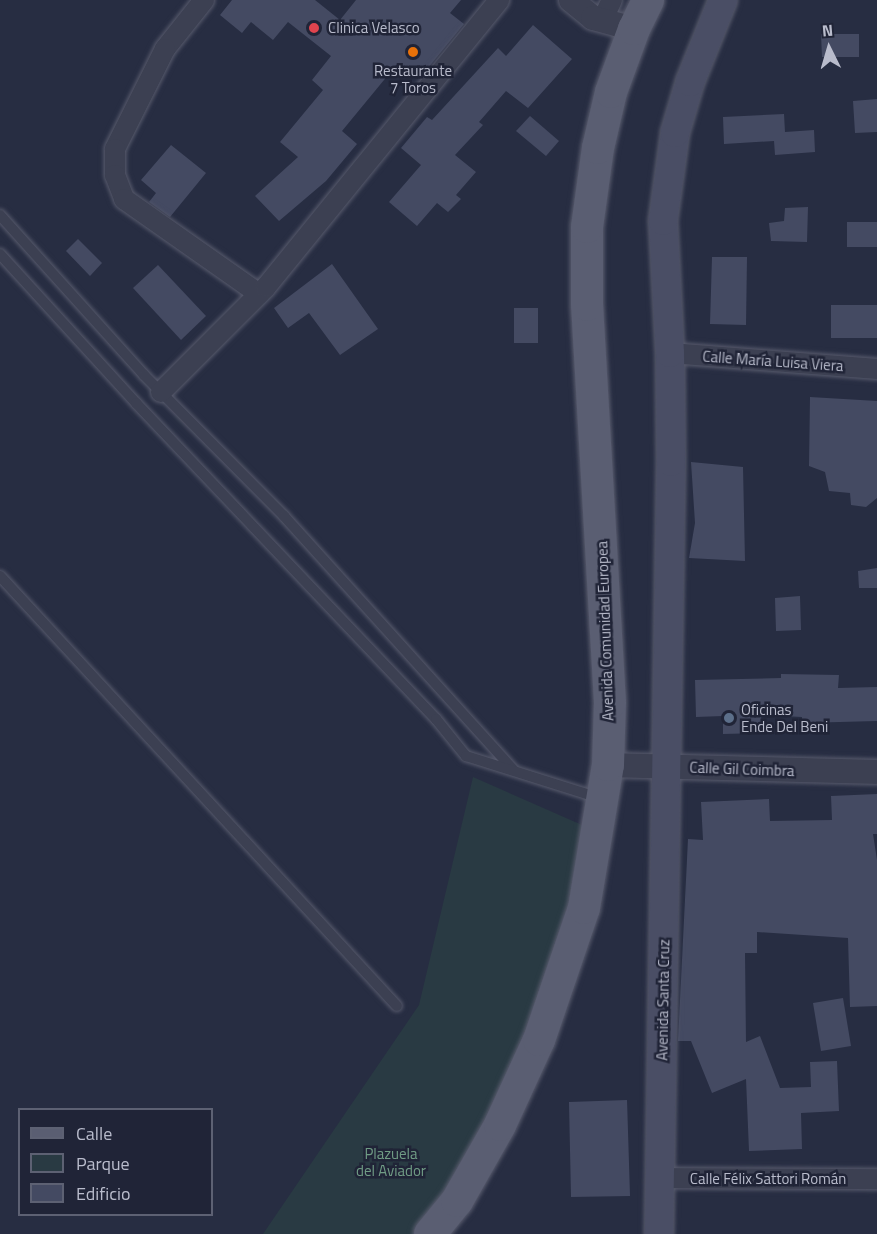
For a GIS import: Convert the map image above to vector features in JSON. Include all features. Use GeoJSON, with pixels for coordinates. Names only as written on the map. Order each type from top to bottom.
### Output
{"type":"FeatureCollection","features":[{"type":"Feature","properties":{"kind":"main road","name":"Avenida Comunidad Europea"},"geometry":{"type":"LineString","coordinates":[[430,1234],[457,1201],[500,1125],[539,1040],[584,908],[608,765],[608,637],[587,305],[587,227],[598,148],[610,92],[634,29],[648,0]]}},
{"type":"Feature","properties":{"kind":"main road","name":"Avenida Santa Cruz"},"geometry":{"type":"LineString","coordinates":[[659,1234],[667,766],[669,354],[663,221],[675,133],[690,82],[723,0]]}},
{"type":"Feature","properties":{"kind":"street"},"geometry":{"type":"LineString","coordinates":[[204,0],[165,49],[115,149],[115,175],[124,199],[259,294]]}},
{"type":"Feature","properties":{"kind":"street"},"geometry":{"type":"LineString","coordinates":[[161,392],[259,294],[499,0]]}},
{"type":"Feature","properties":{"kind":"street"},"geometry":{"type":"LineString","coordinates":[[571,0],[592,18],[607,10],[634,29]]}},
{"type":"Feature","properties":{"kind":"street","name":"Calle María Luisa Viera"},"geometry":{"type":"LineString","coordinates":[[669,354],[877,369]]}},
{"type":"Feature","properties":{"kind":"street","name":"Calle Gil Coimbra"},"geometry":{"type":"LineString","coordinates":[[608,765],[877,772]]}},
{"type":"Feature","properties":{"kind":"street","name":"Calle Félix Sattori Román"},"geometry":{"type":"LineString","coordinates":[[659,1178],[877,1179]]}},
{"type":"Feature","properties":{"kind":"lane"},"geometry":{"type":"LineString","coordinates":[[0,215],[161,392],[284,516],[514,770]]}},
{"type":"Feature","properties":{"kind":"lane"},"geometry":{"type":"LineString","coordinates":[[0,254],[136,403],[436,719],[466,756],[601,798]]}},
{"type":"Feature","properties":{"kind":"lane"},"geometry":{"type":"LineString","coordinates":[[0,576],[397,1006]]}},
{"type":"Feature","properties":{"kind":"green space","name":"Plazuela del Aviador"},"geometry":{"type":"Polygon","coordinates":[[[473,777],[582,825],[574,905],[528,1042],[444,1200],[416,1234],[263,1234],[419,1005],[473,777]]]}},
{"type":"Feature","properties":{"kind":"building"},"geometry":{"type":"Polygon","coordinates":[[[232,0],[315,0],[340,20],[356,0],[461,0],[450,13],[464,24],[419,79],[398,63],[342,131],[357,144],[326,181],[279,221],[255,196],[298,157],[280,142],[323,90],[312,80],[331,56],[288,22],[273,40],[251,22],[242,33],[220,15],[232,0]]]}},
{"type":"Feature","properties":{"kind":"building"},"geometry":{"type":"Polygon","coordinates":[[[533,25],[572,59],[528,108],[506,91],[479,122],[483,125],[455,155],[476,172],[456,195],[461,199],[448,212],[437,203],[417,226],[389,202],[421,165],[401,148],[427,117],[432,120],[498,48],[506,56],[533,25]]]}},
{"type":"Feature","properties":{"kind":"building"},"geometry":{"type":"Polygon","coordinates":[[[821,34],[859,34],[859,57],[822,57],[821,34]]]}},
{"type":"Feature","properties":{"kind":"building"},"geometry":{"type":"Polygon","coordinates":[[[877,99],[877,132],[855,133],[853,101],[877,99]]]}},
{"type":"Feature","properties":{"kind":"building"},"geometry":{"type":"Polygon","coordinates":[[[784,114],[785,132],[814,130],[815,152],[775,155],[774,141],[724,144],[723,117],[784,114]]]}},
{"type":"Feature","properties":{"kind":"building"},"geometry":{"type":"Polygon","coordinates":[[[530,116],[559,141],[546,156],[516,131],[530,116]]]}},
{"type":"Feature","properties":{"kind":"building"},"geometry":{"type":"Polygon","coordinates":[[[171,145],[206,173],[170,217],[149,202],[156,193],[141,180],[171,145]]]}},
{"type":"Feature","properties":{"kind":"building"},"geometry":{"type":"Polygon","coordinates":[[[808,207],[807,242],[771,241],[769,223],[784,221],[785,208],[808,207]]]}},
{"type":"Feature","properties":{"kind":"building"},"geometry":{"type":"Polygon","coordinates":[[[847,222],[877,222],[877,247],[847,247],[847,222]]]}},
{"type":"Feature","properties":{"kind":"building"},"geometry":{"type":"Polygon","coordinates":[[[78,239],[102,263],[90,276],[66,251],[78,239]]]}},
{"type":"Feature","properties":{"kind":"building"},"geometry":{"type":"Polygon","coordinates":[[[712,257],[747,257],[746,325],[710,324],[712,257]]]}},
{"type":"Feature","properties":{"kind":"building"},"geometry":{"type":"Polygon","coordinates":[[[332,264],[378,329],[340,355],[309,313],[288,328],[274,308],[332,264]]]}},
{"type":"Feature","properties":{"kind":"building"},"geometry":{"type":"Polygon","coordinates":[[[158,265],[206,316],[181,340],[133,288],[158,265]]]}},
{"type":"Feature","properties":{"kind":"building"},"geometry":{"type":"Polygon","coordinates":[[[831,305],[877,305],[877,338],[831,338],[831,305]]]}},
{"type":"Feature","properties":{"kind":"building"},"geometry":{"type":"Polygon","coordinates":[[[514,308],[538,308],[538,343],[514,343],[514,308]]]}},
{"type":"Feature","properties":{"kind":"building"},"geometry":{"type":"Polygon","coordinates":[[[810,397],[877,401],[877,498],[866,507],[851,505],[850,493],[829,491],[825,472],[809,466],[810,397]]]}},
{"type":"Feature","properties":{"kind":"building"},"geometry":{"type":"Polygon","coordinates":[[[691,462],[743,467],[745,561],[689,558],[695,523],[691,462]]]}},
{"type":"Feature","properties":{"kind":"building"},"geometry":{"type":"Polygon","coordinates":[[[877,568],[877,588],[859,588],[858,571],[877,568]]]}},
{"type":"Feature","properties":{"kind":"building"},"geometry":{"type":"Polygon","coordinates":[[[800,596],[801,630],[776,631],[775,598],[800,596]]]}},
{"type":"Feature","properties":{"kind":"building"},"geometry":{"type":"Polygon","coordinates":[[[781,674],[839,675],[838,688],[877,687],[877,721],[802,723],[802,717],[761,715],[762,733],[723,734],[723,716],[696,717],[695,680],[781,678],[781,674]]]}},
{"type":"Feature","properties":{"kind":"building"},"geometry":{"type":"Polygon","coordinates":[[[877,794],[877,834],[873,834],[877,860],[877,1006],[850,1007],[848,938],[757,932],[757,953],[745,953],[746,1042],[760,1036],[780,1088],[811,1087],[810,1062],[837,1061],[839,1111],[801,1113],[802,1149],[749,1151],[746,1079],[712,1093],[691,1041],[678,1041],[688,839],[703,840],[701,802],[769,799],[770,821],[832,820],[831,796],[877,794]]]}},
{"type":"Feature","properties":{"kind":"building"},"geometry":{"type":"Polygon","coordinates":[[[843,998],[851,1046],[821,1051],[813,1003],[843,998]]]}},
{"type":"Feature","properties":{"kind":"building"},"geometry":{"type":"Polygon","coordinates":[[[627,1100],[630,1196],[571,1197],[569,1102],[627,1100]]]}},
{"type":"Feature","properties":{"kind":"place","name":"Clinica Velasco"},"geometry":{"type":"Point","coordinates":[314,28]}},
{"type":"Feature","properties":{"kind":"place","name":"Restaurante 7 Toros"},"geometry":{"type":"Point","coordinates":[413,52]}},
{"type":"Feature","properties":{"kind":"place","name":"Oficinas Ende Del Beni"},"geometry":{"type":"Point","coordinates":[729,718]}}]}
